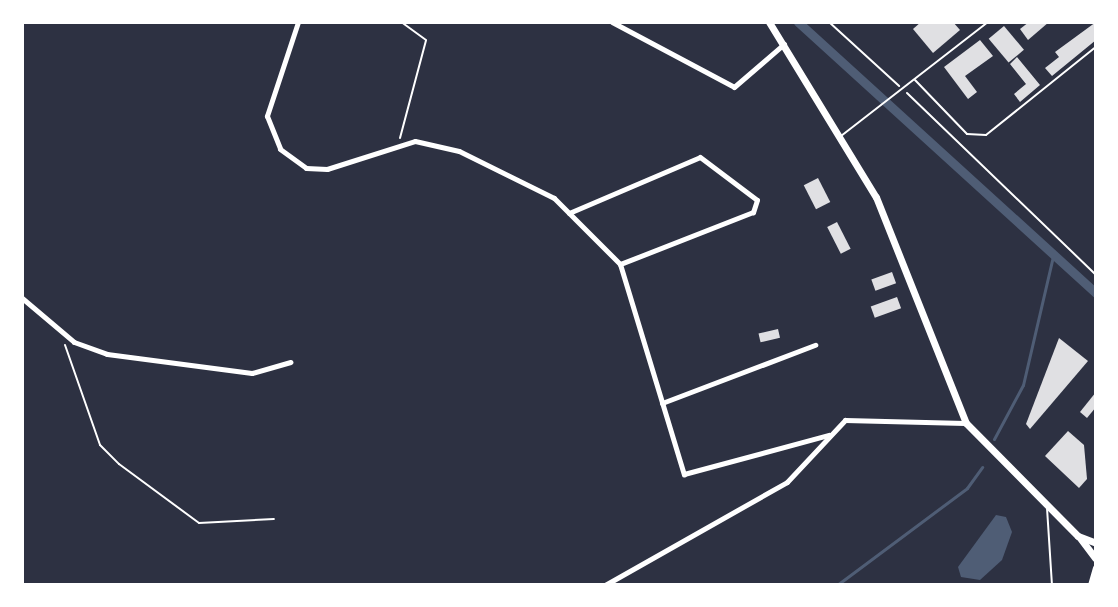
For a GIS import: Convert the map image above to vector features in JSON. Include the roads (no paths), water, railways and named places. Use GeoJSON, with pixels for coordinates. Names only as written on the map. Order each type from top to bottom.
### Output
{"type":"FeatureCollection","features":[{"type":"Feature","properties":{"kind":"main road"},"geometry":{"type":"LineString","coordinates":[[769,22],[841,136],[896,243],[966,423],[1096,557],[1091,585]]}},
{"type":"Feature","properties":{"kind":"main road"},"geometry":{"type":"LineString","coordinates":[[1078,536],[1096,543]]}},
{"type":"Feature","properties":{"kind":"street"},"geometry":{"type":"LineString","coordinates":[[298,22],[267,116],[280,149],[306,168],[327,169],[415,141],[459,151],[554,198],[620,264],[684,474],[829,435]]}},
{"type":"Feature","properties":{"kind":"street"},"geometry":{"type":"LineString","coordinates":[[612,22],[734,87],[748,83],[784,44]]}},
{"type":"Feature","properties":{"kind":"street"},"geometry":{"type":"LineString","coordinates":[[569,213],[700,157],[757,200],[753,212],[620,264]]}},
{"type":"Feature","properties":{"kind":"street"},"geometry":{"type":"LineString","coordinates":[[22,298],[62,332],[107,354],[166,365],[252,373],[290,362]]}},
{"type":"Feature","properties":{"kind":"street"},"geometry":{"type":"LineString","coordinates":[[662,403],[815,345]]}},
{"type":"Feature","properties":{"kind":"street"},"geometry":{"type":"LineString","coordinates":[[605,585],[787,482],[829,435],[859,416],[966,423]]}},
{"type":"Feature","properties":{"kind":"lane"},"geometry":{"type":"LineString","coordinates":[[841,136],[988,22]]}},
{"type":"Feature","properties":{"kind":"lane"},"geometry":{"type":"LineString","coordinates":[[915,80],[967,134],[986,135],[1096,47]]}},
{"type":"Feature","properties":{"kind":"lane"},"geometry":{"type":"LineString","coordinates":[[1047,507],[1052,585]]}},
{"type":"Feature","properties":{"kind":"water"},"geometry":{"type":"Polygon","coordinates":[[[996,515],[1006,517],[1012,532],[1002,560],[980,580],[961,577],[958,567],[996,515]]]}},
{"type":"Feature","properties":{"kind":"waterway"},"geometry":{"type":"LineString","coordinates":[[798,22],[1096,293]]}},
{"type":"Feature","properties":{"kind":"waterway"},"geometry":{"type":"LineString","coordinates":[[994,439],[1023,385],[1054,252]]}},
{"type":"Feature","properties":{"kind":"waterway"},"geometry":{"type":"LineString","coordinates":[[837,585],[967,488],[982,467]]}}]}
